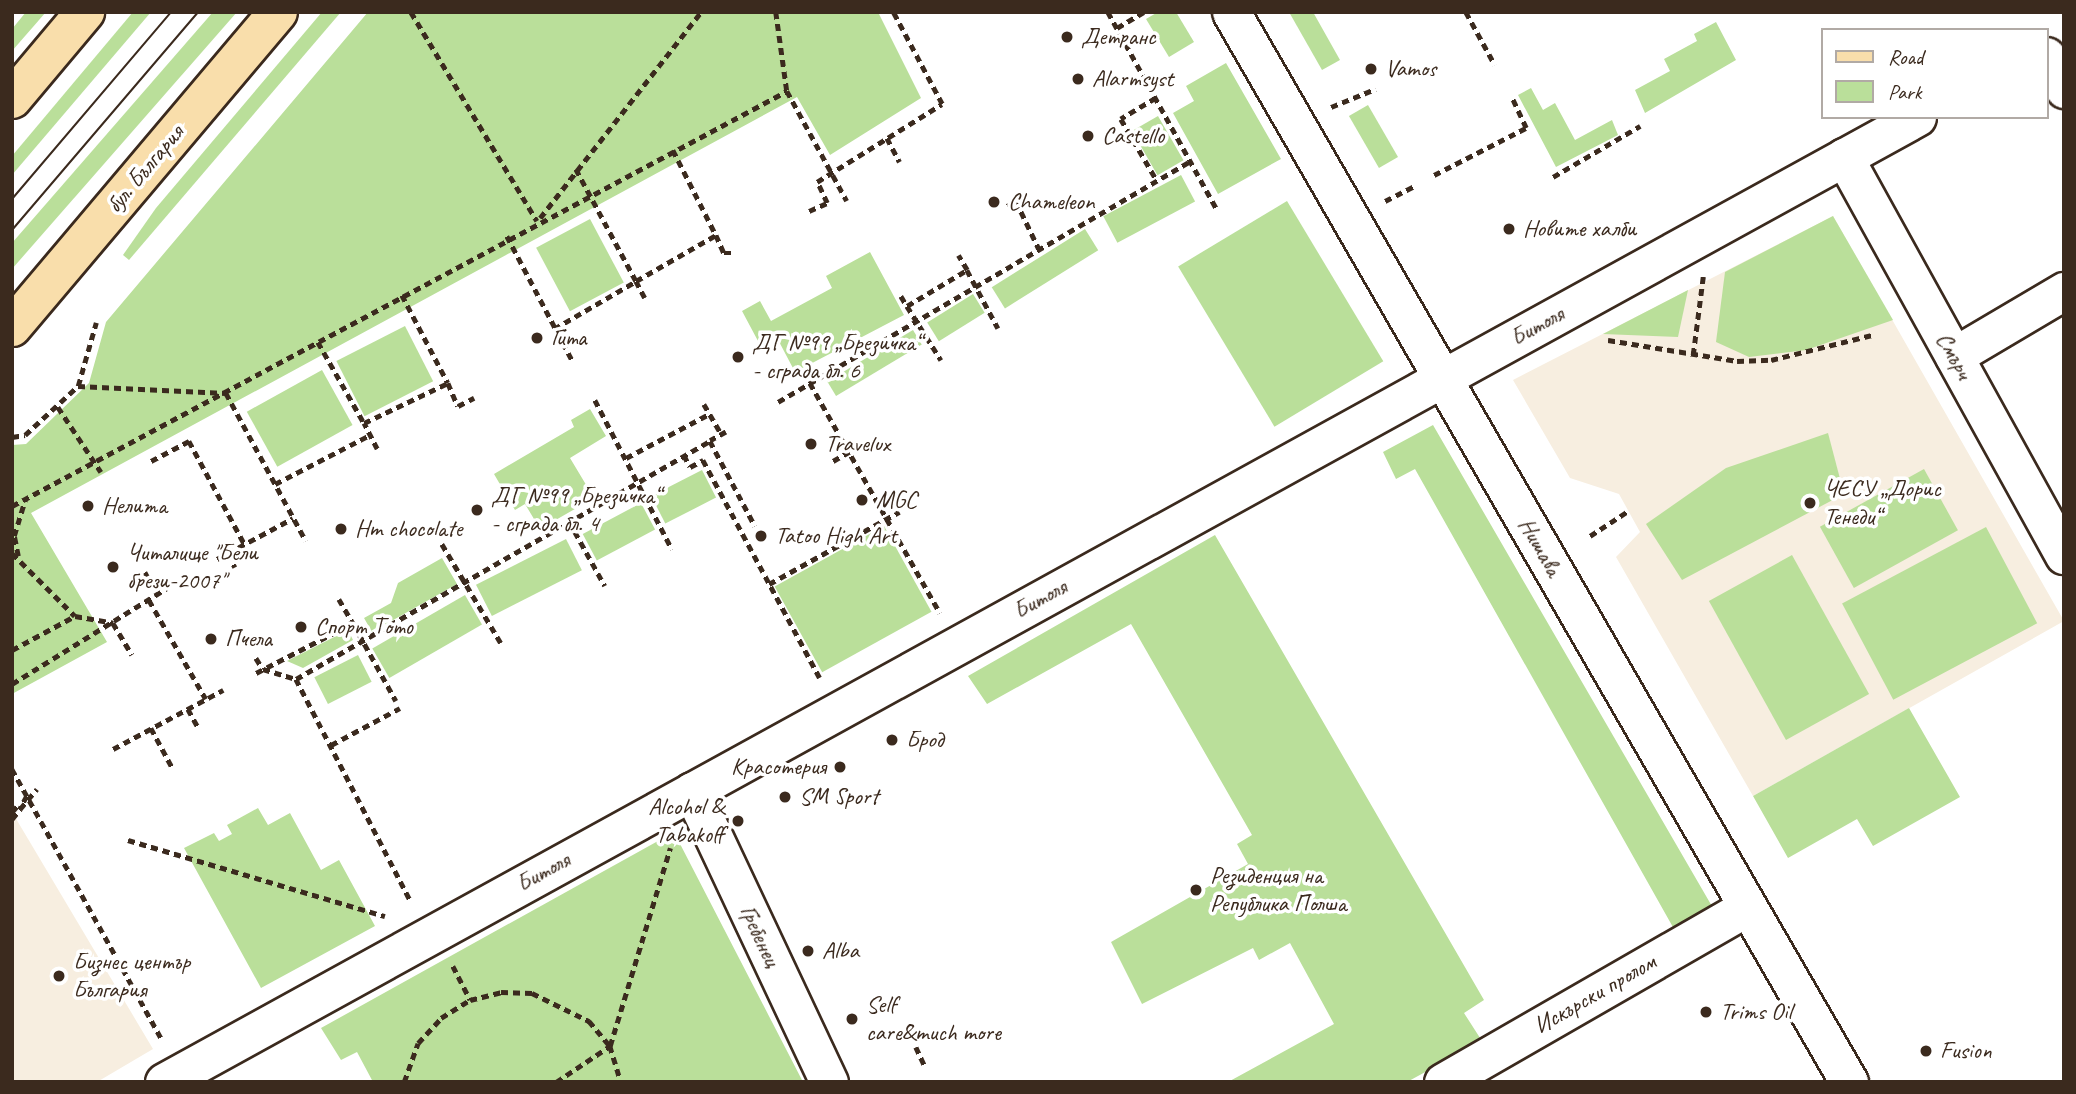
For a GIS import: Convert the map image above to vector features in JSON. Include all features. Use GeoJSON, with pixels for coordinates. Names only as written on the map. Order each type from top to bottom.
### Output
{"type":"FeatureCollection","features":[{"type":"Feature","properties":{"kind":"main road"},"geometry":{"type":"LineString","coordinates":[[12,99],[85,12]]}},
{"type":"Feature","properties":{"kind":"main road","name":"бул. България"},"geometry":{"type":"LineString","coordinates":[[12,327],[278,12]]}},
{"type":"Feature","properties":{"kind":"street","name":"Нишава"},"geometry":{"type":"LineString","coordinates":[[1231,12],[1849,1082]]}},
{"type":"Feature","properties":{"kind":"street"},"geometry":{"type":"LineString","coordinates":[[2048,45],[2064,36]]}},
{"type":"Feature","properties":{"kind":"street"},"geometry":{"type":"LineString","coordinates":[[2048,60],[2064,89]]}},
{"type":"Feature","properties":{"kind":"street","name":"Битоля"},"geometry":{"type":"LineString","coordinates":[[172,1077],[1913,119]]}},
{"type":"Feature","properties":{"kind":"street","name":"Смърч"},"geometry":{"type":"LineString","coordinates":[[1844,157],[2064,555]]}},
{"type":"Feature","properties":{"kind":"street"},"geometry":{"type":"LineString","coordinates":[[1954,356],[2064,291]]}},
{"type":"Feature","properties":{"kind":"street","name":"Гребенец"},"geometry":{"type":"LineString","coordinates":[[692,791],[829,1082]]}},
{"type":"Feature","properties":{"kind":"street","name":"Искърски пролом"},"geometry":{"type":"LineString","coordinates":[[1443,1082],[1747,906]]}},
{"type":"Feature","properties":{"kind":"path"},"geometry":{"type":"LineString","coordinates":[[411,12],[537,221]]}},
{"type":"Feature","properties":{"kind":"path"},"geometry":{"type":"LineString","coordinates":[[537,221],[701,12]]}},
{"type":"Feature","properties":{"kind":"path"},"geometry":{"type":"LineString","coordinates":[[776,12],[787,91],[847,201]]}},
{"type":"Feature","properties":{"kind":"path"},"geometry":{"type":"LineString","coordinates":[[809,211],[827,203],[817,182],[942,104],[893,12]]}},
{"type":"Feature","properties":{"kind":"path"},"geometry":{"type":"LineString","coordinates":[[1108,12],[1216,208]]}},
{"type":"Feature","properties":{"kind":"path"},"geometry":{"type":"LineString","coordinates":[[1117,28],[1144,12]]}},
{"type":"Feature","properties":{"kind":"path"},"geometry":{"type":"LineString","coordinates":[[1465,12],[1495,65]]}},
{"type":"Feature","properties":{"kind":"path"},"geometry":{"type":"LineString","coordinates":[[1353,98],[1375,89]]}},
{"type":"Feature","properties":{"kind":"path"},"geometry":{"type":"LineString","coordinates":[[12,506],[226,393],[508,236],[787,91]]}},
{"type":"Feature","properties":{"kind":"path"},"geometry":{"type":"LineString","coordinates":[[1156,98],[1121,119],[1156,179]]}},
{"type":"Feature","properties":{"kind":"path"},"geometry":{"type":"LineString","coordinates":[[1434,175],[1526,128],[1512,98]]}},
{"type":"Feature","properties":{"kind":"path"},"geometry":{"type":"LineString","coordinates":[[1553,177],[1640,126]]}},
{"type":"Feature","properties":{"kind":"path"},"geometry":{"type":"LineString","coordinates":[[887,138],[900,162]]}},
{"type":"Feature","properties":{"kind":"path"},"geometry":{"type":"LineString","coordinates":[[673,150],[724,253],[733,253]]}},
{"type":"Feature","properties":{"kind":"path"},"geometry":{"type":"LineString","coordinates":[[778,402],[1191,161]]}},
{"type":"Feature","properties":{"kind":"path"},"geometry":{"type":"LineString","coordinates":[[576,169],[645,299]]}},
{"type":"Feature","properties":{"kind":"path"},"geometry":{"type":"LineString","coordinates":[[1398,195],[1414,186]]}},
{"type":"Feature","properties":{"kind":"path"},"geometry":{"type":"LineString","coordinates":[[1007,206],[1016,201],[1039,249]]}},
{"type":"Feature","properties":{"kind":"path"},"geometry":{"type":"LineString","coordinates":[[554,329],[716,235]]}},
{"type":"Feature","properties":{"kind":"path"},"geometry":{"type":"LineString","coordinates":[[508,236],[572,360]]}},
{"type":"Feature","properties":{"kind":"path"},"geometry":{"type":"LineString","coordinates":[[958,254],[998,328]]}},
{"type":"Feature","properties":{"kind":"path"},"geometry":{"type":"LineString","coordinates":[[1693,355],[1706,281],[1699,269]]}},
{"type":"Feature","properties":{"kind":"path"},"geometry":{"type":"LineString","coordinates":[[907,306],[967,270]]}},
{"type":"Feature","properties":{"kind":"path"},"geometry":{"type":"LineString","coordinates":[[402,295],[458,406],[474,398]]}},
{"type":"Feature","properties":{"kind":"path"},"geometry":{"type":"LineString","coordinates":[[901,296],[940,360]]}},
{"type":"Feature","properties":{"kind":"path"},"geometry":{"type":"LineString","coordinates":[[12,437],[25,435],[78,386],[96,323]]}},
{"type":"Feature","properties":{"kind":"path"},"geometry":{"type":"LineString","coordinates":[[1608,340],[1693,355],[1771,360],[1872,335]]}},
{"type":"Feature","properties":{"kind":"path"},"geometry":{"type":"LineString","coordinates":[[318,342],[377,449]]}},
{"type":"Feature","properties":{"kind":"path"},"geometry":{"type":"LineString","coordinates":[[364,423],[448,383]]}},
{"type":"Feature","properties":{"kind":"path"},"geometry":{"type":"LineString","coordinates":[[810,383],[958,644]]}},
{"type":"Feature","properties":{"kind":"path"},"geometry":{"type":"LineString","coordinates":[[78,386],[226,393]]}},
{"type":"Feature","properties":{"kind":"path"},"geometry":{"type":"LineString","coordinates":[[226,393],[306,541]]}},
{"type":"Feature","properties":{"kind":"path"},"geometry":{"type":"LineString","coordinates":[[595,400],[672,549]]}},
{"type":"Feature","properties":{"kind":"path"},"geometry":{"type":"LineString","coordinates":[[256,658],[263,669],[296,679],[362,643],[637,481],[724,433],[704,404]]}},
{"type":"Feature","properties":{"kind":"path"},"geometry":{"type":"LineString","coordinates":[[58,407],[101,472]]}},
{"type":"Feature","properties":{"kind":"path"},"geometry":{"type":"LineString","coordinates":[[625,458],[709,414]]}},
{"type":"Feature","properties":{"kind":"path"},"geometry":{"type":"LineString","coordinates":[[275,484],[370,435]]}},
{"type":"Feature","properties":{"kind":"path"},"geometry":{"type":"LineString","coordinates":[[152,461],[189,441],[245,545]]}},
{"type":"Feature","properties":{"kind":"path"},"geometry":{"type":"LineString","coordinates":[[710,441],[755,526]]}},
{"type":"Feature","properties":{"kind":"path"},"geometry":{"type":"LineString","coordinates":[[833,461],[862,444]]}},
{"type":"Feature","properties":{"kind":"path"},"geometry":{"type":"LineString","coordinates":[[684,455],[690,467],[703,460],[822,682]]}},
{"type":"Feature","properties":{"kind":"path"},"geometry":{"type":"LineString","coordinates":[[26,499],[13,538],[15,555],[75,616],[113,622]]}},
{"type":"Feature","properties":{"kind":"path"},"geometry":{"type":"LineString","coordinates":[[1590,536],[1628,511]]}},
{"type":"Feature","properties":{"kind":"path"},"geometry":{"type":"LineString","coordinates":[[769,584],[899,512]]}},
{"type":"Feature","properties":{"kind":"path"},"geometry":{"type":"LineString","coordinates":[[217,559],[293,518]]}},
{"type":"Feature","properties":{"kind":"path"},"geometry":{"type":"LineString","coordinates":[[569,521],[605,586]]}},
{"type":"Feature","properties":{"kind":"path"},"geometry":{"type":"LineString","coordinates":[[442,544],[501,643]]}},
{"type":"Feature","properties":{"kind":"path"},"geometry":{"type":"LineString","coordinates":[[228,554],[235,567]]}},
{"type":"Feature","properties":{"kind":"path"},"geometry":{"type":"LineString","coordinates":[[145,572],[157,595]]}},
{"type":"Feature","properties":{"kind":"path"},"geometry":{"type":"LineString","coordinates":[[12,684],[166,588]]}},
{"type":"Feature","properties":{"kind":"path"},"geometry":{"type":"LineString","coordinates":[[339,599],[396,701]]}},
{"type":"Feature","properties":{"kind":"path"},"geometry":{"type":"LineString","coordinates":[[149,600],[206,699]]}},
{"type":"Feature","properties":{"kind":"path"},"geometry":{"type":"LineString","coordinates":[[12,650],[75,616]]}},
{"type":"Feature","properties":{"kind":"path"},"geometry":{"type":"LineString","coordinates":[[113,622],[132,655]]}},
{"type":"Feature","properties":{"kind":"path"},"geometry":{"type":"LineString","coordinates":[[256,673],[353,623]]}},
{"type":"Feature","properties":{"kind":"path"},"geometry":{"type":"LineString","coordinates":[[296,679],[418,916]]}},
{"type":"Feature","properties":{"kind":"path"},"geometry":{"type":"LineString","coordinates":[[113,748],[223,690]]}},
{"type":"Feature","properties":{"kind":"path"},"geometry":{"type":"LineString","coordinates":[[331,746],[400,708]]}},
{"type":"Feature","properties":{"kind":"path"},"geometry":{"type":"LineString","coordinates":[[188,709],[198,727]]}},
{"type":"Feature","properties":{"kind":"path"},"geometry":{"type":"LineString","coordinates":[[151,728],[172,767]]}},
{"type":"Feature","properties":{"kind":"path"},"geometry":{"type":"LineString","coordinates":[[12,769],[172,1077]]}},
{"type":"Feature","properties":{"kind":"path"},"geometry":{"type":"LineString","coordinates":[[12,819],[27,795],[37,789]]}},
{"type":"Feature","properties":{"kind":"path"},"geometry":{"type":"LineString","coordinates":[[12,811],[18,808]]}},
{"type":"Feature","properties":{"kind":"path"},"geometry":{"type":"LineString","coordinates":[[556,1082],[610,1046],[673,837]]}},
{"type":"Feature","properties":{"kind":"path"},"geometry":{"type":"LineString","coordinates":[[128,840],[385,916]]}},
{"type":"Feature","properties":{"kind":"path"},"geometry":{"type":"LineString","coordinates":[[449,957],[470,1000]]}},
{"type":"Feature","properties":{"kind":"path"},"geometry":{"type":"LineString","coordinates":[[404,1082],[418,1043],[470,1000],[533,993],[563,1003],[610,1046],[621,1082]]}},
{"type":"Feature","properties":{"kind":"path"},"geometry":{"type":"LineString","coordinates":[[916,1047],[926,1068]]}},
{"type":"Feature","properties":{"kind":"shaded area","name":"ЧЕСУ „Дорис Тенеди“"},"geometry":{"type":"Polygon","coordinates":[[[1833,216],[2064,621],[1753,796],[1616,557],[1640,532],[1619,494],[1570,478],[1513,380],[1833,216]]]}},
{"type":"Feature","properties":{"kind":"shaded area","name":"Бизнес център България"},"geometry":{"type":"Polygon","coordinates":[[[12,812],[153,1049],[97,1082],[12,1082],[12,812]]]}},
{"type":"Feature","properties":{"kind":"green space"},"geometry":{"type":"Polygon","coordinates":[[[26,12],[46,12],[12,51],[12,29],[26,12]]]}},
{"type":"Feature","properties":{"kind":"green space"},"geometry":{"type":"Polygon","coordinates":[[[133,12],[151,12],[12,175],[12,156],[133,12]]]}},
{"type":"Feature","properties":{"kind":"green space"},"geometry":{"type":"Polygon","coordinates":[[[213,12],[237,12],[12,269],[12,243],[213,12]]]}},
{"type":"Feature","properties":{"kind":"green space"},"geometry":{"type":"Polygon","coordinates":[[[322,12],[341,12],[129,260],[123,255],[156,208],[322,12]]]}},
{"type":"Feature","properties":{"kind":"green space"},"geometry":{"type":"Polygon","coordinates":[[[368,12],[878,12],[921,98],[830,155],[797,97],[31,513],[107,642],[12,694],[12,445],[26,444],[89,383],[106,322],[368,12]]]}},
{"type":"Feature","properties":{"kind":"green space"},"geometry":{"type":"Polygon","coordinates":[[[1158,12],[1176,12],[1194,42],[1169,57],[1146,19],[1158,12]]]}},
{"type":"Feature","properties":{"kind":"green space"},"geometry":{"type":"Polygon","coordinates":[[[1289,12],[1313,12],[1340,60],[1322,70],[1289,12]]]}},
{"type":"Feature","properties":{"kind":"green space"},"geometry":{"type":"Polygon","coordinates":[[[1716,22],[1736,60],[1645,113],[1635,90],[1670,71],[1664,59],[1697,41],[1694,34],[1716,22]]]}},
{"type":"Feature","properties":{"kind":"green space"},"geometry":{"type":"Polygon","coordinates":[[[1226,63],[1281,159],[1218,194],[1173,113],[1194,101],[1186,86],[1226,63]]]}},
{"type":"Feature","properties":{"kind":"green space"},"geometry":{"type":"Polygon","coordinates":[[[1531,88],[1543,110],[1555,103],[1575,140],[1612,120],[1618,135],[1556,167],[1518,95],[1531,88]]]}},
{"type":"Feature","properties":{"kind":"green space"},"geometry":{"type":"Polygon","coordinates":[[[1368,105],[1398,157],[1379,168],[1349,116],[1368,105]]]}},
{"type":"Feature","properties":{"kind":"green space"},"geometry":{"type":"Polygon","coordinates":[[[1158,116],[1184,160],[1158,175],[1132,131],[1158,116]]]}},
{"type":"Feature","properties":{"kind":"green space"},"geometry":{"type":"Polygon","coordinates":[[[1181,175],[1195,201],[1117,243],[1103,216],[1181,175]]]}},
{"type":"Feature","properties":{"kind":"green space"},"geometry":{"type":"Polygon","coordinates":[[[1287,201],[1383,361],[1274,427],[1178,266],[1287,201]]]}},
{"type":"Feature","properties":{"kind":"green space"},"geometry":{"type":"Polygon","coordinates":[[[1833,216],[1893,320],[1806,350],[1749,357],[1716,342],[1725,272],[1833,216]]]}},
{"type":"Feature","properties":{"kind":"green space"},"geometry":{"type":"Polygon","coordinates":[[[590,219],[624,283],[570,311],[536,248],[590,219]]]}},
{"type":"Feature","properties":{"kind":"green space"},"geometry":{"type":"Polygon","coordinates":[[[1085,229],[1098,250],[1005,308],[992,287],[1085,229]]]}},
{"type":"Feature","properties":{"kind":"green space"},"geometry":{"type":"Polygon","coordinates":[[[870,252],[904,315],[795,372],[775,334],[758,341],[742,311],[760,301],[771,321],[832,288],[826,276],[870,252]]]}},
{"type":"Feature","properties":{"kind":"green space"},"geometry":{"type":"Polygon","coordinates":[[[1688,290],[1678,337],[1603,334],[1688,290]]]}},
{"type":"Feature","properties":{"kind":"green space"},"geometry":{"type":"Polygon","coordinates":[[[973,294],[985,313],[939,341],[927,323],[973,294]]]}},
{"type":"Feature","properties":{"kind":"green space"},"geometry":{"type":"Polygon","coordinates":[[[405,326],[433,381],[365,416],[336,361],[405,326]]]}},
{"type":"Feature","properties":{"kind":"green space"},"geometry":{"type":"Polygon","coordinates":[[[913,330],[922,345],[836,396],[827,382],[913,330]]]}},
{"type":"Feature","properties":{"kind":"green space"},"geometry":{"type":"Polygon","coordinates":[[[322,370],[353,425],[277,467],[247,412],[322,370]]]}},
{"type":"Feature","properties":{"kind":"green space"},"geometry":{"type":"Polygon","coordinates":[[[590,409],[606,436],[570,458],[594,498],[540,529],[525,504],[515,510],[494,474],[574,427],[571,420],[590,409]]]}},
{"type":"Feature","properties":{"kind":"green space"},"geometry":{"type":"Polygon","coordinates":[[[1433,425],[1713,908],[1674,929],[1415,469],[1396,479],[1383,452],[1433,425]]]}},
{"type":"Feature","properties":{"kind":"green space"},"geometry":{"type":"Polygon","coordinates":[[[1828,433],[1844,494],[1682,580],[1646,524],[1726,468],[1828,433]]]}},
{"type":"Feature","properties":{"kind":"green space"},"geometry":{"type":"Polygon","coordinates":[[[1924,469],[1958,530],[1854,588],[1820,527],[1924,469]]]}},
{"type":"Feature","properties":{"kind":"green space"},"geometry":{"type":"Polygon","coordinates":[[[702,470],[716,498],[665,523],[651,496],[702,470]]]}},
{"type":"Feature","properties":{"kind":"green space"},"geometry":{"type":"Polygon","coordinates":[[[641,503],[655,529],[597,560],[583,534],[641,503]]]}},
{"type":"Feature","properties":{"kind":"green space"},"geometry":{"type":"Polygon","coordinates":[[[884,526],[932,612],[822,672],[775,587],[884,526]]]}},
{"type":"Feature","properties":{"kind":"green space"},"geometry":{"type":"Polygon","coordinates":[[[1986,527],[2037,623],[1893,700],[1842,604],[1986,527]]]}},
{"type":"Feature","properties":{"kind":"green space"},"geometry":{"type":"Polygon","coordinates":[[[1215,535],[1484,1000],[1464,1013],[1482,1041],[1407,1082],[1228,1082],[1334,1024],[1290,943],[1259,960],[1253,948],[1142,1004],[1111,942],[1248,864],[1237,844],[1252,835],[1131,624],[987,704],[968,676],[1215,535]]]}},
{"type":"Feature","properties":{"kind":"green space"},"geometry":{"type":"Polygon","coordinates":[[[566,539],[582,570],[492,616],[476,585],[566,539]]]}},
{"type":"Feature","properties":{"kind":"green space"},"geometry":{"type":"Polygon","coordinates":[[[1792,555],[1869,694],[1786,740],[1709,601],[1792,555]]]}},
{"type":"Feature","properties":{"kind":"green space"},"geometry":{"type":"Polygon","coordinates":[[[442,558],[457,584],[372,632],[364,618],[391,603],[398,583],[442,558]]]}},
{"type":"Feature","properties":{"kind":"green space"},"geometry":{"type":"Polygon","coordinates":[[[465,595],[482,624],[389,678],[372,648],[465,595]]]}},
{"type":"Feature","properties":{"kind":"green space"},"geometry":{"type":"Polygon","coordinates":[[[348,630],[353,640],[303,668],[287,661],[348,630]]]}},
{"type":"Feature","properties":{"kind":"green space"},"geometry":{"type":"Polygon","coordinates":[[[358,655],[372,682],[328,704],[314,677],[358,655]]]}},
{"type":"Feature","properties":{"kind":"green space"},"geometry":{"type":"Polygon","coordinates":[[[1909,708],[1960,797],[1873,846],[1857,819],[1788,858],[1753,796],[1909,708]]]}},
{"type":"Feature","properties":{"kind":"green space"},"geometry":{"type":"Polygon","coordinates":[[[258,808],[268,825],[290,813],[321,870],[339,860],[375,926],[261,988],[184,848],[214,833],[219,841],[232,834],[227,825],[258,808]]]}},
{"type":"Feature","properties":{"kind":"green space"},"geometry":{"type":"Polygon","coordinates":[[[667,836],[677,838],[803,1082],[373,1082],[357,1052],[341,1060],[321,1028],[667,836]]]}},
{"type":"Feature","properties":{"kind":"tram line"},"geometry":{"type":"LineString","coordinates":[[12,199],[171,12]]}},
{"type":"Feature","properties":{"kind":"tram line"},"geometry":{"type":"LineString","coordinates":[[12,230],[198,12]]}},
{"type":"Feature","properties":{"kind":"place","name":"Детранс"},"geometry":{"type":"Point","coordinates":[1067,37]}},
{"type":"Feature","properties":{"kind":"place","name":"Vamos"},"geometry":{"type":"Point","coordinates":[1371,69]}},
{"type":"Feature","properties":{"kind":"place","name":"Alarmsyst"},"geometry":{"type":"Point","coordinates":[1078,79]}},
{"type":"Feature","properties":{"kind":"place","name":"Castello"},"geometry":{"type":"Point","coordinates":[1088,136]}},
{"type":"Feature","properties":{"kind":"place","name":"Chameleon"},"geometry":{"type":"Point","coordinates":[994,202]}},
{"type":"Feature","properties":{"kind":"place","name":"Новите халби"},"geometry":{"type":"Point","coordinates":[1509,229]}},
{"type":"Feature","properties":{"kind":"place","name":"Гита"},"geometry":{"type":"Point","coordinates":[537,338]}},
{"type":"Feature","properties":{"kind":"place","name":"ДГ №99 „Брезичка“ - сграда бл. 6"},"geometry":{"type":"Point","coordinates":[738,357]}},
{"type":"Feature","properties":{"kind":"place","name":"Travelux"},"geometry":{"type":"Point","coordinates":[811,444]}},
{"type":"Feature","properties":{"kind":"place","name":"MGC"},"geometry":{"type":"Point","coordinates":[862,500]}},
{"type":"Feature","properties":{"kind":"place","name":"ЧЕСУ „Дорис Тенеди“"},"geometry":{"type":"Point","coordinates":[1810,503]}},
{"type":"Feature","properties":{"kind":"place","name":"Нелита"},"geometry":{"type":"Point","coordinates":[88,506]}},
{"type":"Feature","properties":{"kind":"place","name":"ДГ №99 „Брезичка“ - сграда бл. 4"},"geometry":{"type":"Point","coordinates":[477,510]}},
{"type":"Feature","properties":{"kind":"place","name":"Hm chocolate"},"geometry":{"type":"Point","coordinates":[341,529]}},
{"type":"Feature","properties":{"kind":"place","name":"Tatoo High Art"},"geometry":{"type":"Point","coordinates":[761,536]}},
{"type":"Feature","properties":{"kind":"place","name":"Читалище \"Бели брези-2007\""},"geometry":{"type":"Point","coordinates":[113,567]}},
{"type":"Feature","properties":{"kind":"place","name":"Спорт Тото"},"geometry":{"type":"Point","coordinates":[301,627]}},
{"type":"Feature","properties":{"kind":"place","name":"Пчела"},"geometry":{"type":"Point","coordinates":[211,639]}},
{"type":"Feature","properties":{"kind":"place","name":"Брод"},"geometry":{"type":"Point","coordinates":[892,740]}},
{"type":"Feature","properties":{"kind":"place","name":"Красотерия"},"geometry":{"type":"Point","coordinates":[840,767]}},
{"type":"Feature","properties":{"kind":"place","name":"SM Sport"},"geometry":{"type":"Point","coordinates":[785,797]}},
{"type":"Feature","properties":{"kind":"place","name":"Alcohol & Tabakoff"},"geometry":{"type":"Point","coordinates":[738,821]}},
{"type":"Feature","properties":{"kind":"place","name":"Резиденция на Република Полша"},"geometry":{"type":"Point","coordinates":[1196,890]}},
{"type":"Feature","properties":{"kind":"place","name":"Alba"},"geometry":{"type":"Point","coordinates":[808,951]}},
{"type":"Feature","properties":{"kind":"place","name":"Бизнес център България"},"geometry":{"type":"Point","coordinates":[59,976]}},
{"type":"Feature","properties":{"kind":"place","name":"Trims Oil"},"geometry":{"type":"Point","coordinates":[1706,1012]}},
{"type":"Feature","properties":{"kind":"place","name":"Self care&much more"},"geometry":{"type":"Point","coordinates":[852,1019]}},
{"type":"Feature","properties":{"kind":"place","name":"Fusion"},"geometry":{"type":"Point","coordinates":[1926,1051]}}]}
